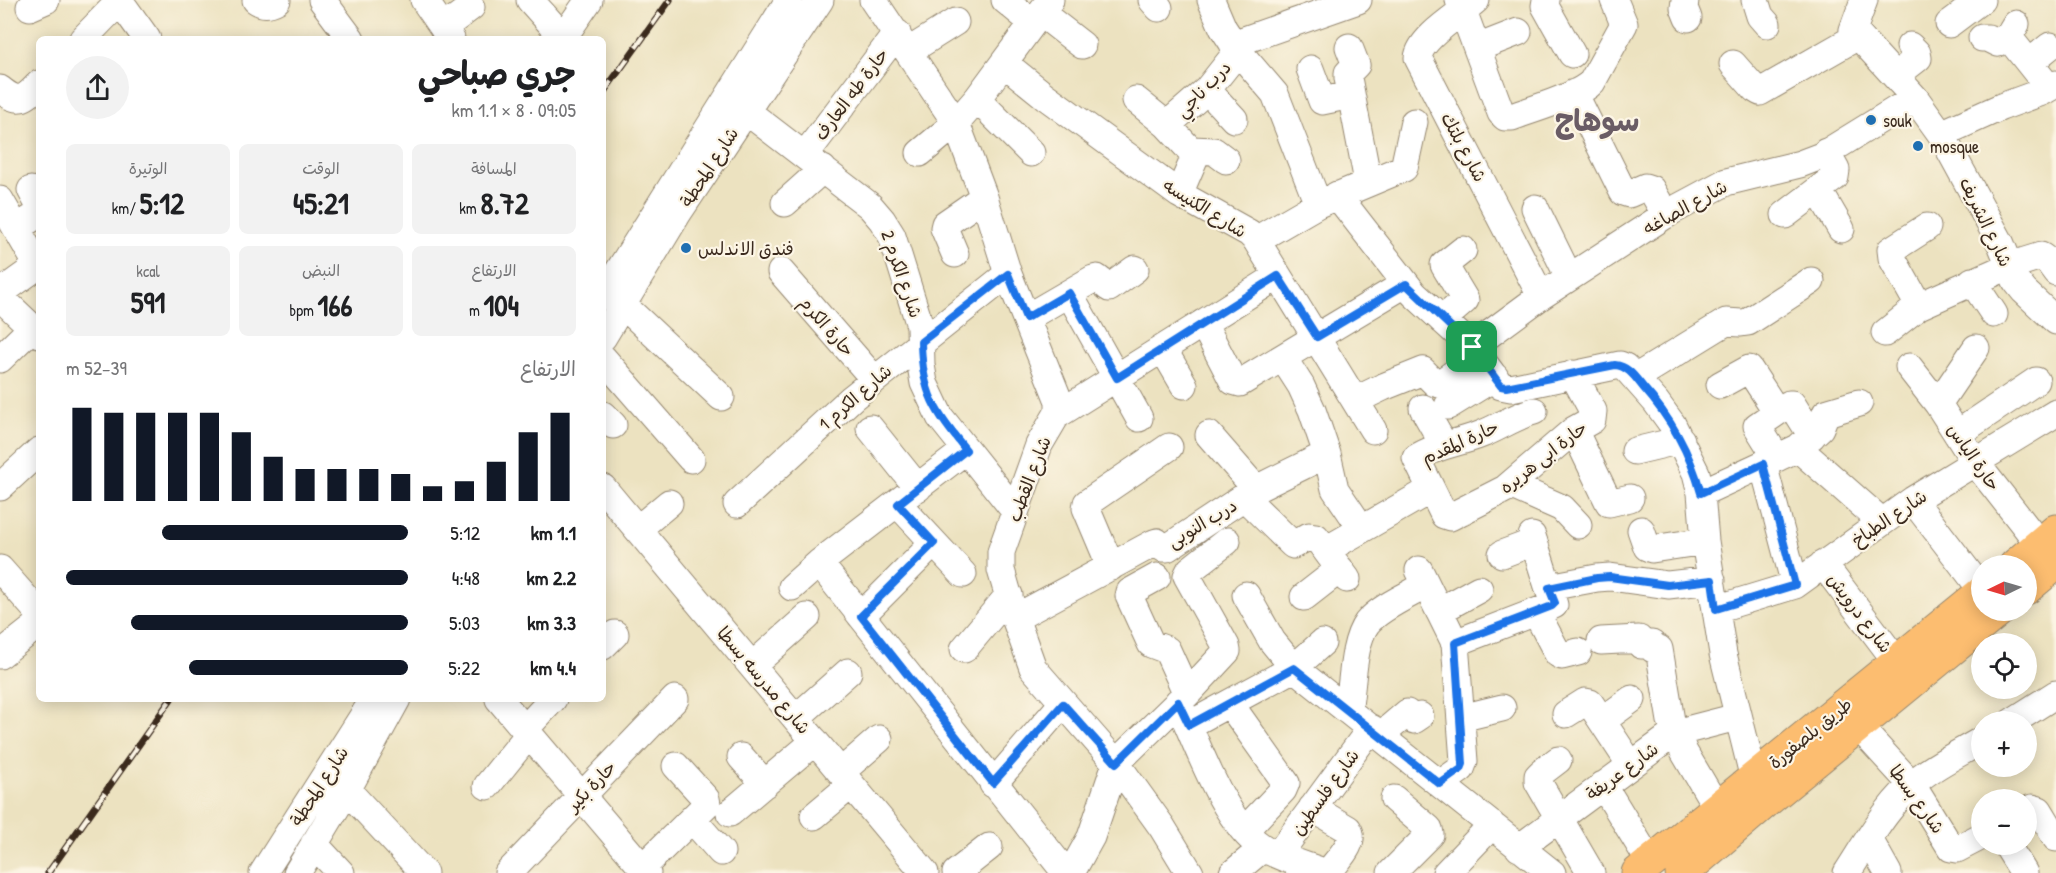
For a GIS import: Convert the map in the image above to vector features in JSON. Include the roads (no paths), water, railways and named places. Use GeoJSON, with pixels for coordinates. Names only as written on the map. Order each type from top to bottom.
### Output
{"type":"FeatureCollection","features":[{"type":"Feature","properties":{"kind":"main road"},"geometry":{"type":"LineString","coordinates":[[2037,560],[2052,556]]}},
{"type":"Feature","properties":{"kind":"main road"},"geometry":{"type":"LineString","coordinates":[[2037,574],[2052,556]]}},
{"type":"Feature","properties":{"kind":"main road","name":"طريق بلصفورة"},"geometry":{"type":"LineString","coordinates":[[1644,868],[1971,600]]}},
{"type":"Feature","properties":{"kind":"main road","name":"طريق بلصفورة"},"geometry":{"type":"LineString","coordinates":[[1682,873],[1986,621]]}},
{"type":"Feature","properties":{"kind":"street"},"geometry":{"type":"LineString","coordinates":[[256,0],[263,4],[270,4],[277,0]]}},
{"type":"Feature","properties":{"kind":"street"},"geometry":{"type":"LineString","coordinates":[[322,0],[349,36]]}},
{"type":"Feature","properties":{"kind":"street"},"geometry":{"type":"LineString","coordinates":[[423,0],[447,34],[471,7]]}},
{"type":"Feature","properties":{"kind":"street"},"geometry":{"type":"LineString","coordinates":[[530,0],[560,36]]}},
{"type":"Feature","properties":{"kind":"street"},"geometry":{"type":"LineString","coordinates":[[563,36],[589,0]]}},
{"type":"Feature","properties":{"kind":"street","name":"شارع المحطة"},"geometry":{"type":"LineString","coordinates":[[606,326],[613,301],[789,0]]}},
{"type":"Feature","properties":{"kind":"street","name":"شارع المحطة"},"geometry":{"type":"LineString","coordinates":[[613,301],[678,213],[820,0]]}},
{"type":"Feature","properties":{"kind":"street","name":"شارع القطب"},"geometry":{"type":"LineString","coordinates":[[873,0],[956,123],[984,197],[1008,274],[1059,401],[1057,415],[1044,436],[1028,475],[1001,552],[1002,570],[1033,668],[1116,763],[1162,827],[1190,873]]}},
{"type":"Feature","properties":{"kind":"street"},"geometry":{"type":"LineString","coordinates":[[1005,0],[1042,12],[1082,45]]}},
{"type":"Feature","properties":{"kind":"street"},"geometry":{"type":"LineString","coordinates":[[1211,0],[1235,48],[1275,94],[1327,199],[1406,284],[1475,351],[1501,386],[1526,384],[1620,365],[1625,367],[1656,402],[1681,440],[1701,493],[1705,541],[1723,654],[1754,779]]}},
{"type":"Feature","properties":{"kind":"street"},"geometry":{"type":"LineString","coordinates":[[1235,48],[1358,0]]}},
{"type":"Feature","properties":{"kind":"street"},"geometry":{"type":"LineString","coordinates":[[1546,0],[1545,6],[1572,54]]}},
{"type":"Feature","properties":{"kind":"street"},"geometry":{"type":"LineString","coordinates":[[1466,3],[1477,48],[1501,113],[1505,117],[1512,117],[1586,88],[1592,82],[1622,30],[1624,20],[1614,0]]}},
{"type":"Feature","properties":{"kind":"street"},"geometry":{"type":"LineString","coordinates":[[1755,0],[1760,16],[1767,24]]}},
{"type":"Feature","properties":{"kind":"street"},"geometry":{"type":"LineString","coordinates":[[1733,64],[1755,89],[1762,91],[1858,36],[1853,30],[1864,0]]}},
{"type":"Feature","properties":{"kind":"street"},"geometry":{"type":"LineString","coordinates":[[1949,24],[1981,0]]}},
{"type":"Feature","properties":{"kind":"street"},"geometry":{"type":"LineString","coordinates":[[86,36],[119,1],[145,36]]}},
{"type":"Feature","properties":{"kind":"street","name":"شارع بلتك"},"geometry":{"type":"LineString","coordinates":[[1466,3],[1428,40],[1418,58],[1541,296]]}},
{"type":"Feature","properties":{"kind":"street"},"geometry":{"type":"LineString","coordinates":[[920,153],[956,123],[977,99],[1042,12]]}},
{"type":"Feature","properties":{"kind":"street"},"geometry":{"type":"LineString","coordinates":[[903,42],[955,22]]}},
{"type":"Feature","properties":{"kind":"street"},"geometry":{"type":"LineString","coordinates":[[1941,134],[2001,107],[2051,94],[2029,63],[2013,31],[1998,43],[1988,38],[1982,39]]}},
{"type":"Feature","properties":{"kind":"street"},"geometry":{"type":"LineString","coordinates":[[1477,48],[1518,32]]}},
{"type":"Feature","properties":{"kind":"street","name":"شارع الشريف"},"geometry":{"type":"LineString","coordinates":[[1858,36],[1915,98],[1941,134],[2001,243],[2009,266],[2024,291],[2056,321]]}},
{"type":"Feature","properties":{"kind":"street","name":"حارة طه العارف"},"geometry":{"type":"LineString","coordinates":[[785,203],[903,42]]}},
{"type":"Feature","properties":{"kind":"street"},"geometry":{"type":"LineString","coordinates":[[1895,76],[1918,58],[1917,53],[1910,46]]}},
{"type":"Feature","properties":{"kind":"street"},"geometry":{"type":"LineString","coordinates":[[2029,63],[2050,46]]}},
{"type":"Feature","properties":{"kind":"street"},"geometry":{"type":"LineString","coordinates":[[1348,47],[1356,65],[1347,75],[1368,182]]}},
{"type":"Feature","properties":{"kind":"street","name":"درب ناجي"},"geometry":{"type":"LineString","coordinates":[[1167,125],[1207,90],[1235,48]]}},
{"type":"Feature","properties":{"kind":"street","name":"شارع الكنيسه"},"geometry":{"type":"LineString","coordinates":[[1004,63],[1045,96],[1179,194],[1249,233],[1256,240],[1373,430]]}},
{"type":"Feature","properties":{"kind":"street"},"geometry":{"type":"LineString","coordinates":[[1310,69],[1322,101],[1351,95]]}},
{"type":"Feature","properties":{"kind":"street"},"geometry":{"type":"LineString","coordinates":[[0,89],[16,99],[23,98],[36,87]]}},
{"type":"Feature","properties":{"kind":"street"},"geometry":{"type":"LineString","coordinates":[[1207,90],[1234,119]]}},
{"type":"Feature","properties":{"kind":"street"},"geometry":{"type":"LineString","coordinates":[[1574,93],[1623,192],[1629,194],[1645,187],[1651,189],[1666,215]]}},
{"type":"Feature","properties":{"kind":"street","name":"شارع الصاغه"},"geometry":{"type":"LineString","coordinates":[[1356,400],[1423,371],[1439,384],[1541,296],[1666,215],[1726,182],[1800,164],[1826,152],[1915,98]]}},
{"type":"Feature","properties":{"kind":"street"},"geometry":{"type":"LineString","coordinates":[[977,99],[1031,153]]}},
{"type":"Feature","properties":{"kind":"street","name":"درب ناجي"},"geometry":{"type":"LineString","coordinates":[[1136,100],[1167,125],[1192,150]]}},
{"type":"Feature","properties":{"kind":"street","name":"شارع الكرم 2"},"geometry":{"type":"LineString","coordinates":[[746,110],[870,206],[882,220],[892,236],[920,327],[924,383],[931,401],[940,417],[1015,511]]}},
{"type":"Feature","properties":{"kind":"street"},"geometry":{"type":"LineString","coordinates":[[1256,240],[1327,199],[1404,168],[1414,122]]}},
{"type":"Feature","properties":{"kind":"street"},"geometry":{"type":"LineString","coordinates":[[1179,194],[1194,159],[1192,150],[1214,151],[1226,160]]}},
{"type":"Feature","properties":{"kind":"street"},"geometry":{"type":"LineString","coordinates":[[1785,215],[1835,177],[1836,170],[1826,152]]}},
{"type":"Feature","properties":{"kind":"street"},"geometry":{"type":"LineString","coordinates":[[1819,191],[1841,229]]}},
{"type":"Feature","properties":{"kind":"street"},"geometry":{"type":"LineString","coordinates":[[955,254],[944,228],[945,224],[984,197]]}},
{"type":"Feature","properties":{"kind":"street"},"geometry":{"type":"LineString","coordinates":[[0,200],[36,263]]}},
{"type":"Feature","properties":{"kind":"street"},"geometry":{"type":"LineString","coordinates":[[16,228],[36,203]]}},
{"type":"Feature","properties":{"kind":"street"},"geometry":{"type":"LineString","coordinates":[[1504,224],[1542,204],[1569,278]]}},
{"type":"Feature","properties":{"kind":"street"},"geometry":{"type":"LineString","coordinates":[[1919,306],[1892,258],[1891,250],[1926,227]]}},
{"type":"Feature","properties":{"kind":"street"},"geometry":{"type":"LineString","coordinates":[[1442,320],[1465,300],[1444,266],[1463,250]]}},
{"type":"Feature","properties":{"kind":"street"},"geometry":{"type":"LineString","coordinates":[[1885,333],[1919,306],[2009,266],[2041,256],[2056,272]]}},
{"type":"Feature","properties":{"kind":"street"},"geometry":{"type":"LineString","coordinates":[[0,359],[36,330],[0,295],[36,268]]}},
{"type":"Feature","properties":{"kind":"street"},"geometry":{"type":"LineString","coordinates":[[1026,318],[1097,278],[1106,287],[1112,287],[1135,269]]}},
{"type":"Feature","properties":{"kind":"street","name":"حارة الكرم"},"geometry":{"type":"LineString","coordinates":[[781,272],[874,379]]}},
{"type":"Feature","properties":{"kind":"street","name":"شارع الكرم 1"},"geometry":{"type":"LineString","coordinates":[[737,504],[874,379],[1008,274]]}},
{"type":"Feature","properties":{"kind":"street"},"geometry":{"type":"LineString","coordinates":[[1057,415],[1278,276]]}},
{"type":"Feature","properties":{"kind":"street"},"geometry":{"type":"LineString","coordinates":[[1635,378],[1726,322],[1748,322],[1811,281]]}},
{"type":"Feature","properties":{"kind":"street"},"geometry":{"type":"LineString","coordinates":[[1972,281],[1994,314]]}},
{"type":"Feature","properties":{"kind":"street"},"geometry":{"type":"LineString","coordinates":[[1203,323],[1233,381],[1240,383],[1406,284]]}},
{"type":"Feature","properties":{"kind":"street"},"geometry":{"type":"LineString","coordinates":[[1069,293],[1139,418]]}},
{"type":"Feature","properties":{"kind":"street"},"geometry":{"type":"LineString","coordinates":[[613,301],[721,398]]}},
{"type":"Feature","properties":{"kind":"street"},"geometry":{"type":"LineString","coordinates":[[1938,404],[1976,348]]}},
{"type":"Feature","properties":{"kind":"street"},"geometry":{"type":"LineString","coordinates":[[1162,349],[1184,385]]}},
{"type":"Feature","properties":{"kind":"street"},"geometry":{"type":"LineString","coordinates":[[1283,358],[1306,396],[1327,454],[1335,489],[1362,529]]}},
{"type":"Feature","properties":{"kind":"street"},"geometry":{"type":"LineString","coordinates":[[606,361],[691,459]]}},
{"type":"Feature","properties":{"kind":"street","name":"حارة الياس"},"geometry":{"type":"LineString","coordinates":[[1909,368],[1938,404],[1975,462],[2052,556]]}},
{"type":"Feature","properties":{"kind":"street"},"geometry":{"type":"LineString","coordinates":[[1720,386],[1749,369],[1772,383],[1777,412]]}},
{"type":"Feature","properties":{"kind":"street","name":"حارة ابى هريره"},"geometry":{"type":"LineString","coordinates":[[1430,490],[1447,517],[1510,485],[1569,434],[1592,420],[1594,414],[1573,374]]}},
{"type":"Feature","properties":{"kind":"street"},"geometry":{"type":"LineString","coordinates":[[1444,445],[1435,407],[1495,377]]}},
{"type":"Feature","properties":{"kind":"street"},"geometry":{"type":"LineString","coordinates":[[1958,434],[2036,381]]}},
{"type":"Feature","properties":{"kind":"street"},"geometry":{"type":"LineString","coordinates":[[1526,384],[1534,411],[1547,427],[1569,434],[1609,503],[1630,498]]}},
{"type":"Feature","properties":{"kind":"street"},"geometry":{"type":"LineString","coordinates":[[1701,493],[1787,451],[1821,426],[1826,412],[1859,402]]}},
{"type":"Feature","properties":{"kind":"street"},"geometry":{"type":"LineString","coordinates":[[1795,585],[1787,451],[1792,404],[1757,426],[1787,451],[1882,522]]}},
{"type":"Feature","properties":{"kind":"street","name":"حارة المقدم"},"geometry":{"type":"LineString","coordinates":[[1430,490],[1416,458],[1444,445],[1480,435],[1518,415],[1534,411]]}},
{"type":"Feature","properties":{"kind":"street","name":"شارع الطباخ"},"geometry":{"type":"LineString","coordinates":[[1716,609],[1795,585],[1913,500],[2056,415]]}},
{"type":"Feature","properties":{"kind":"street"},"geometry":{"type":"LineString","coordinates":[[870,428],[934,543],[963,574]]}},
{"type":"Feature","properties":{"kind":"street"},"geometry":{"type":"LineString","coordinates":[[1209,435],[1250,493],[1291,544],[1295,545],[1311,535],[1316,537],[1338,566]]}},
{"type":"Feature","properties":{"kind":"street"},"geometry":{"type":"LineString","coordinates":[[1635,451],[1681,440]]}},
{"type":"Feature","properties":{"kind":"street"},"geometry":{"type":"LineString","coordinates":[[1111,567],[1086,508],[1087,503],[1169,447]]}},
{"type":"Feature","properties":{"kind":"street"},"geometry":{"type":"LineString","coordinates":[[792,587],[819,563],[966,450]]}},
{"type":"Feature","properties":{"kind":"street"},"geometry":{"type":"LineString","coordinates":[[4,475],[36,453]]}},
{"type":"Feature","properties":{"kind":"street","name":"درب النوبى"},"geometry":{"type":"LineString","coordinates":[[1012,606],[1111,567],[1156,542],[1163,548],[1167,548],[1250,493],[1327,454]]}},
{"type":"Feature","properties":{"kind":"street"},"geometry":{"type":"LineString","coordinates":[[1028,475],[1042,499]]}},
{"type":"Feature","properties":{"kind":"street"},"geometry":{"type":"LineString","coordinates":[[1510,485],[1562,508],[1578,525]]}},
{"type":"Feature","properties":{"kind":"street"},"geometry":{"type":"LineString","coordinates":[[1304,597],[1338,566],[1362,529],[1430,490]]}},
{"type":"Feature","properties":{"kind":"street","name":"شارع مدرسه بسطا"},"geometry":{"type":"LineString","coordinates":[[606,492],[846,778],[913,869]]}},
{"type":"Feature","properties":{"kind":"street"},"geometry":{"type":"LineString","coordinates":[[1913,500],[1971,576]]}},
{"type":"Feature","properties":{"kind":"street"},"geometry":{"type":"LineString","coordinates":[[638,529],[669,503]]}},
{"type":"Feature","properties":{"kind":"street"},"geometry":{"type":"LineString","coordinates":[[1641,530],[1647,547],[1652,549],[1705,541]]}},
{"type":"Feature","properties":{"kind":"street"},"geometry":{"type":"LineString","coordinates":[[1455,643],[1554,605],[1533,539],[1502,554]]}},
{"type":"Feature","properties":{"kind":"street"},"geometry":{"type":"LineString","coordinates":[[1071,873],[1090,837],[1116,763],[1185,707],[1227,651],[1189,580],[1188,573],[1227,541]]}},
{"type":"Feature","properties":{"kind":"street"},"geometry":{"type":"LineString","coordinates":[[861,616],[934,543]]}},
{"type":"Feature","properties":{"kind":"street"},"geometry":{"type":"LineString","coordinates":[[819,563],[1066,873]]}},
{"type":"Feature","properties":{"kind":"street","name":"شارع درويش"},"geometry":{"type":"LineString","coordinates":[[1823,564],[1897,662]]}},
{"type":"Feature","properties":{"kind":"street"},"geometry":{"type":"LineString","coordinates":[[0,569],[36,610]]}},
{"type":"Feature","properties":{"kind":"street"},"geometry":{"type":"LineString","coordinates":[[1157,577],[1131,592],[1129,596],[1151,644],[1167,650],[1185,707],[1222,798],[1244,831],[1271,852],[1327,873],[1351,842],[1351,833],[1312,808]]}},
{"type":"Feature","properties":{"kind":"street"},"geometry":{"type":"LineString","coordinates":[[1348,711],[1359,642],[1368,622],[1423,577],[1455,643],[1463,764],[1461,769],[1440,784]]}},
{"type":"Feature","properties":{"kind":"street"},"geometry":{"type":"LineString","coordinates":[[1549,588],[1610,577],[1668,585],[1712,580]]}},
{"type":"Feature","properties":{"kind":"street"},"geometry":{"type":"LineString","coordinates":[[1439,611],[1479,590]]}},
{"type":"Feature","properties":{"kind":"street"},"geometry":{"type":"LineString","coordinates":[[1246,595],[1272,641],[1294,668],[1552,873]]}},
{"type":"Feature","properties":{"kind":"street"},"geometry":{"type":"LineString","coordinates":[[964,650],[1012,606]]}},
{"type":"Feature","properties":{"kind":"street"},"geometry":{"type":"LineString","coordinates":[[1536,612],[1558,654],[1562,656],[1589,647],[1639,639],[1641,645],[1652,645],[1653,649],[1659,649],[1668,709],[1675,733],[1717,808]]}},
{"type":"Feature","properties":{"kind":"street"},"geometry":{"type":"LineString","coordinates":[[752,666],[807,616]]}},
{"type":"Feature","properties":{"kind":"street"},"geometry":{"type":"LineString","coordinates":[[0,655],[36,626]]}},
{"type":"Feature","properties":{"kind":"street"},"geometry":{"type":"LineString","coordinates":[[1185,707],[1230,704],[1294,668],[1322,643]]}},
{"type":"Feature","properties":{"kind":"street"},"geometry":{"type":"LineString","coordinates":[[1354,674],[1380,656]]}},
{"type":"Feature","properties":{"kind":"street"},"geometry":{"type":"LineString","coordinates":[[796,718],[848,672]]}},
{"type":"Feature","properties":{"kind":"street"},"geometry":{"type":"LineString","coordinates":[[2029,711],[2056,694]]}},
{"type":"Feature","properties":{"kind":"street","name":"حارة بكير"},"geometry":{"type":"LineString","coordinates":[[508,873],[675,699]]}},
{"type":"Feature","properties":{"kind":"street"},"geometry":{"type":"LineString","coordinates":[[1602,721],[1632,699]]}},
{"type":"Feature","properties":{"kind":"street","name":"شارع المحطة"},"geometry":{"type":"LineString","coordinates":[[263,873],[372,702]]}},
{"type":"Feature","properties":{"kind":"street","name":"شارع المحطة"},"geometry":{"type":"LineString","coordinates":[[297,873],[347,790],[395,702]]}},
{"type":"Feature","properties":{"kind":"street"},"geometry":{"type":"LineString","coordinates":[[502,702],[645,870],[707,804],[707,801],[676,766]]}},
{"type":"Feature","properties":{"kind":"street"},"geometry":{"type":"LineString","coordinates":[[487,786],[551,702]]}},
{"type":"Feature","properties":{"kind":"street"},"geometry":{"type":"LineString","coordinates":[[1566,714],[1589,702],[1630,765]]}},
{"type":"Feature","properties":{"kind":"street"},"geometry":{"type":"LineString","coordinates":[[993,783],[1063,704]]}},
{"type":"Feature","properties":{"kind":"street"},"geometry":{"type":"LineString","coordinates":[[1230,704],[1286,783],[1283,790],[1244,831]]}},
{"type":"Feature","properties":{"kind":"street"},"geometry":{"type":"LineString","coordinates":[[1461,718],[1502,708]]}},
{"type":"Feature","properties":{"kind":"street","name":"شارع فلسطين"},"geometry":{"type":"LineString","coordinates":[[1233,873],[1271,852],[1312,808],[1376,732],[1407,713],[1414,720],[1420,716]]}},
{"type":"Feature","properties":{"kind":"street","name":"شارع عريفة"},"geometry":{"type":"LineString","coordinates":[[1519,848],[1675,733],[1737,717]]}},
{"type":"Feature","properties":{"kind":"street","name":"شارع بسطا"},"geometry":{"type":"LineString","coordinates":[[1859,727],[1912,785],[1951,848],[1957,849],[1971,842]]}},
{"type":"Feature","properties":{"kind":"street"},"geometry":{"type":"LineString","coordinates":[[814,816],[879,740]]}},
{"type":"Feature","properties":{"kind":"street"},"geometry":{"type":"LineString","coordinates":[[730,813],[815,741]]}},
{"type":"Feature","properties":{"kind":"street"},"geometry":{"type":"LineString","coordinates":[[1847,873],[1896,802],[1912,785],[1971,747]]}},
{"type":"Feature","properties":{"kind":"street"},"geometry":{"type":"LineString","coordinates":[[741,757],[765,784]]}},
{"type":"Feature","properties":{"kind":"street"},"geometry":{"type":"LineString","coordinates":[[1558,760],[1541,773],[1538,779],[1591,873]]}},
{"type":"Feature","properties":{"kind":"street"},"geometry":{"type":"LineString","coordinates":[[1603,785],[1644,868]]}},
{"type":"Feature","properties":{"kind":"street"},"geometry":{"type":"LineString","coordinates":[[347,790],[371,829],[424,873]]}},
{"type":"Feature","properties":{"kind":"street"},"geometry":{"type":"LineString","coordinates":[[1391,873],[1430,834],[1429,829],[1394,800]]}},
{"type":"Feature","properties":{"kind":"street"},"geometry":{"type":"LineString","coordinates":[[2037,810],[2056,838]]}},
{"type":"Feature","properties":{"kind":"street"},"geometry":{"type":"LineString","coordinates":[[692,819],[721,852]]}},
{"type":"Feature","properties":{"kind":"street"},"geometry":{"type":"LineString","coordinates":[[1423,842],[1447,872],[1492,825]]}},
{"type":"Feature","properties":{"kind":"street"},"geometry":{"type":"LineString","coordinates":[[1869,839],[1888,873]]}},
{"type":"Feature","properties":{"kind":"street"},"geometry":{"type":"LineString","coordinates":[[314,844],[340,873]]}},
{"type":"Feature","properties":{"kind":"street"},"geometry":{"type":"LineString","coordinates":[[956,873],[990,847]]}},
{"type":"Feature","properties":{"kind":"street"},"geometry":{"type":"LineString","coordinates":[[2013,855],[2024,873]]}},
{"type":"Feature","properties":{"kind":"railway"},"geometry":{"type":"LineString","coordinates":[[606,89],[670,0]]}},
{"type":"Feature","properties":{"kind":"railway"},"geometry":{"type":"LineString","coordinates":[[48,873],[169,702]]}},
{"type":"Feature","properties":{"kind":"place","name":"souk"},"geometry":{"type":"Point","coordinates":[1871,120]}},
{"type":"Feature","properties":{"kind":"place","name":"mosque"},"geometry":{"type":"Point","coordinates":[1918,146]}},
{"type":"Feature","properties":{"kind":"place","name":"فندق الاندلس"},"geometry":{"type":"Point","coordinates":[686,248]}},
{"type":"Feature","properties":{"kind":"district","name":"سوهاج"},"geometry":{"type":"Point","coordinates":[1597,120]}}]}
